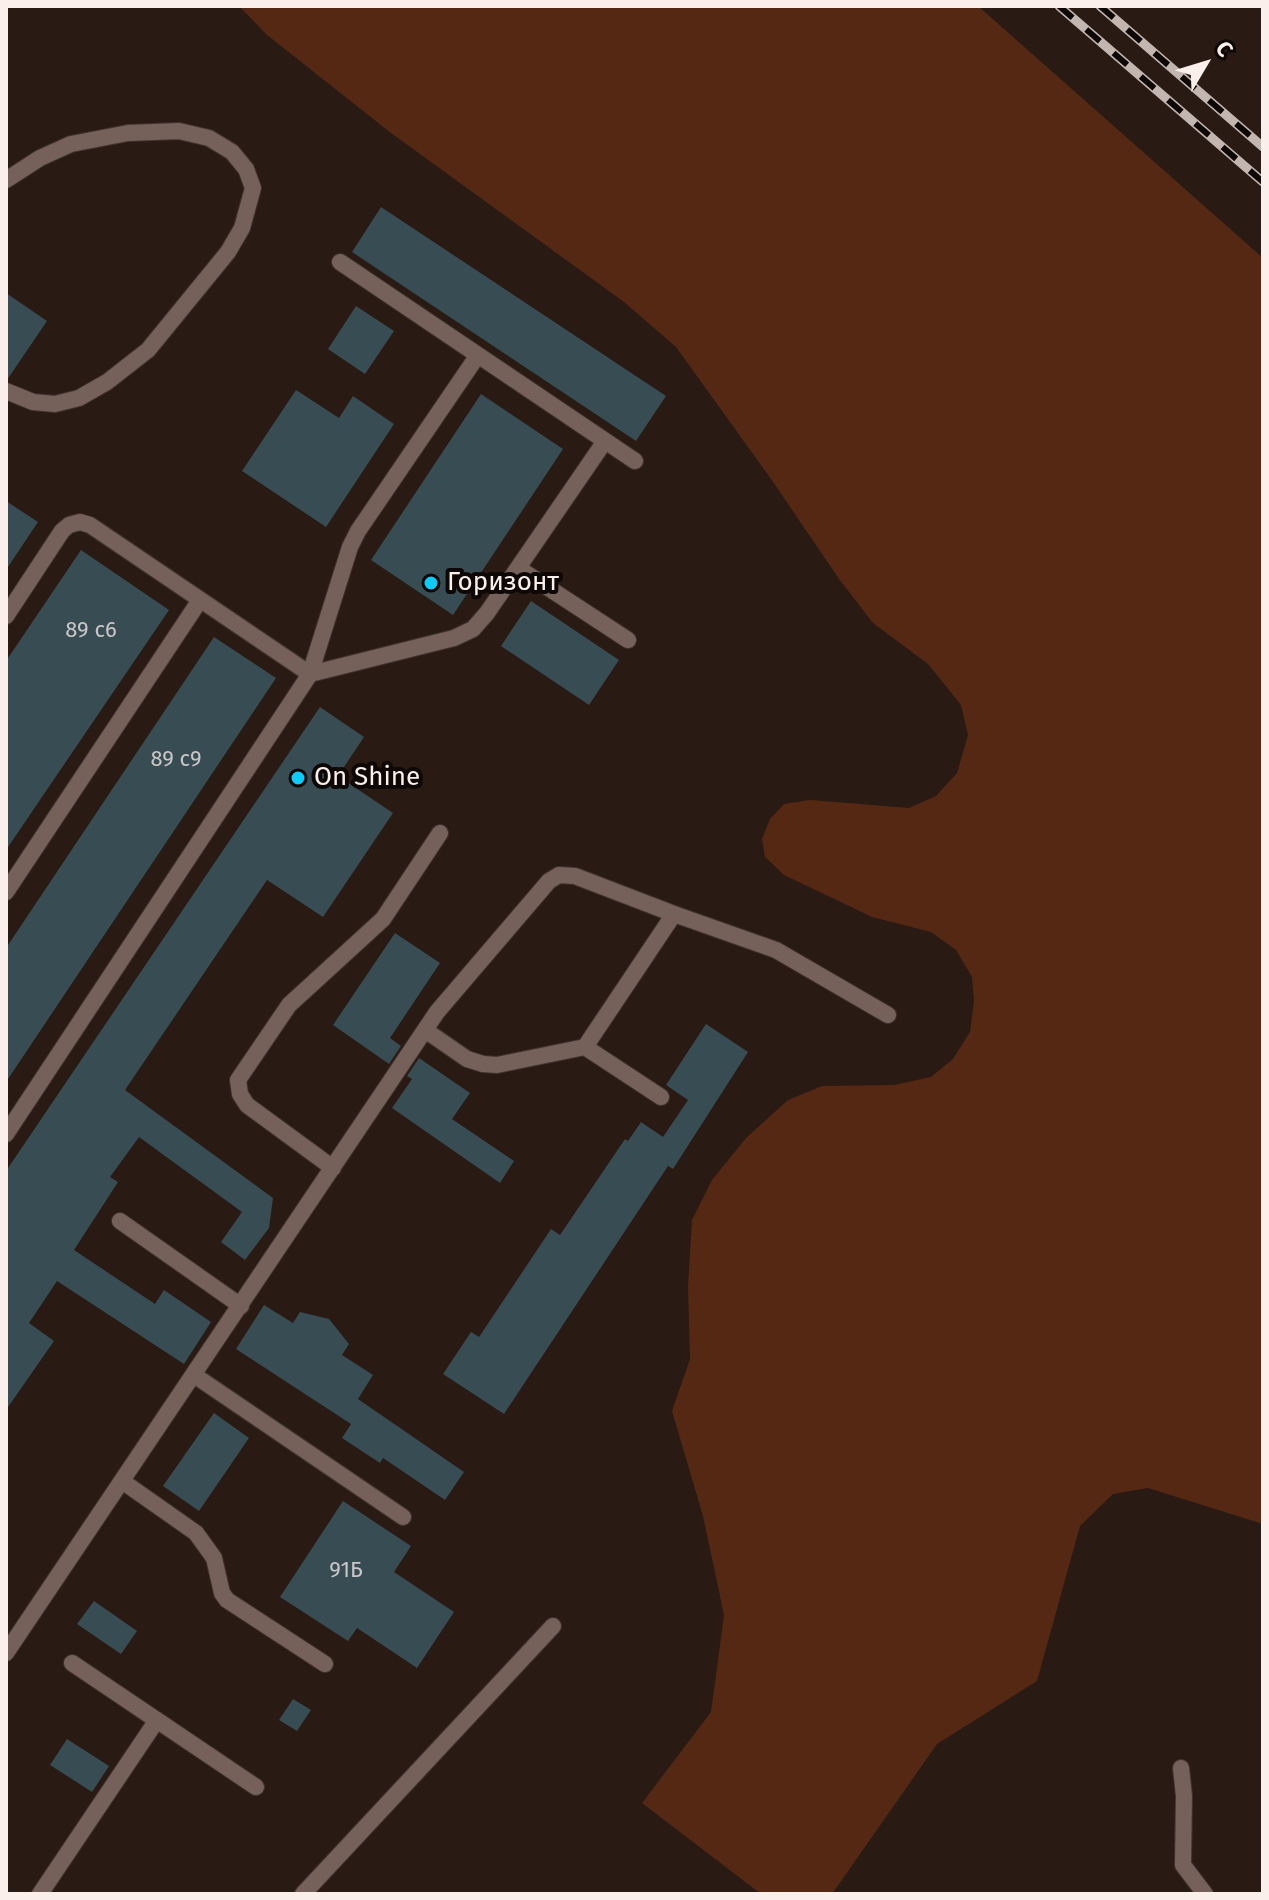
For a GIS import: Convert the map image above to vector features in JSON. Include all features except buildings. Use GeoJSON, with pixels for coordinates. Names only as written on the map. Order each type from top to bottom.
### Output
{"type":"FeatureCollection","features":[{"type":"Feature","properties":{"kind":"lane"},"geometry":{"type":"LineString","coordinates":[[6,180],[40,158],[71,144],[128,133],[179,131],[209,138],[232,152],[246,169],[253,188],[242,228],[228,252],[148,350],[107,382],[79,398],[55,404],[33,402],[6,391]]}},
{"type":"Feature","properties":{"kind":"lane"},"geometry":{"type":"LineString","coordinates":[[340,262],[635,461]]}},
{"type":"Feature","properties":{"kind":"lane"},"geometry":{"type":"LineString","coordinates":[[6,1134],[310,674],[350,547],[358,531],[478,355]]}},
{"type":"Feature","properties":{"kind":"lane"},"geometry":{"type":"LineString","coordinates":[[6,616],[62,531],[80,522],[90,525],[310,674],[454,638],[473,629],[605,441]]}},
{"type":"Feature","properties":{"kind":"lane"},"geometry":{"type":"LineString","coordinates":[[518,568],[628,640]]}},
{"type":"Feature","properties":{"kind":"lane"},"geometry":{"type":"LineString","coordinates":[[6,892],[200,600]]}},
{"type":"Feature","properties":{"kind":"lane"},"geometry":{"type":"LineString","coordinates":[[333,1168],[247,1105],[240,1094],[238,1080],[289,1005],[383,919],[440,833]]}},
{"type":"Feature","properties":{"kind":"lane"},"geometry":{"type":"LineString","coordinates":[[6,1653],[437,1012],[549,881],[559,875],[575,876],[776,950],[888,1015]]}},
{"type":"Feature","properties":{"kind":"lane"},"geometry":{"type":"LineString","coordinates":[[425,1030],[467,1059],[497,1065],[585,1047],[674,914]]}},
{"type":"Feature","properties":{"kind":"lane"},"geometry":{"type":"LineString","coordinates":[[585,1047],[661,1097]]}},
{"type":"Feature","properties":{"kind":"lane"},"geometry":{"type":"LineString","coordinates":[[120,1221],[241,1306]]}},
{"type":"Feature","properties":{"kind":"lane"},"geometry":{"type":"LineString","coordinates":[[194,1375],[403,1517]]}},
{"type":"Feature","properties":{"kind":"lane"},"geometry":{"type":"LineString","coordinates":[[122,1481],[196,1533],[214,1558],[220,1587],[227,1600],[325,1664]]}},
{"type":"Feature","properties":{"kind":"lane"},"geometry":{"type":"LineString","coordinates":[[303,1894],[553,1626]]}},
{"type":"Feature","properties":{"kind":"lane"},"geometry":{"type":"LineString","coordinates":[[72,1663],[256,1787]]}},
{"type":"Feature","properties":{"kind":"lane"},"geometry":{"type":"LineString","coordinates":[[40,1894],[157,1720]]}},
{"type":"Feature","properties":{"kind":"lane"},"geometry":{"type":"LineString","coordinates":[[1181,1768],[1184,1796],[1183,1865],[1205,1894]]}},
{"type":"Feature","properties":{"kind":"shaded area"},"geometry":{"type":"Polygon","coordinates":[[[239,6],[978,6],[1263,258],[1263,1524],[1148,1488],[1113,1494],[1080,1526],[1037,1681],[937,1744],[832,1894],[761,1894],[642,1803],[711,1712],[724,1615],[703,1516],[672,1411],[690,1359],[688,1286],[692,1220],[712,1180],[746,1138],[788,1100],[822,1086],[894,1085],[931,1077],[953,1059],[970,1032],[974,1001],[972,977],[956,950],[931,932],[872,917],[784,875],[765,857],[762,839],[770,819],[784,804],[810,800],[909,808],[936,796],[957,773],[968,735],[961,705],[928,664],[873,623],[676,347],[624,302],[391,133],[267,35],[239,6]]]}},
{"type":"Feature","properties":{"kind":"railway"},"geometry":{"type":"LineString","coordinates":[[1059,6],[1263,182]]}},
{"type":"Feature","properties":{"kind":"railway"},"geometry":{"type":"LineString","coordinates":[[1100,6],[1263,147]]}},
{"type":"Feature","properties":{"kind":"place","name":"Горизонт"},"geometry":{"type":"Point","coordinates":[431,583]}},
{"type":"Feature","properties":{"kind":"place","name":"On Shine"},"geometry":{"type":"Point","coordinates":[298,778]}}]}
